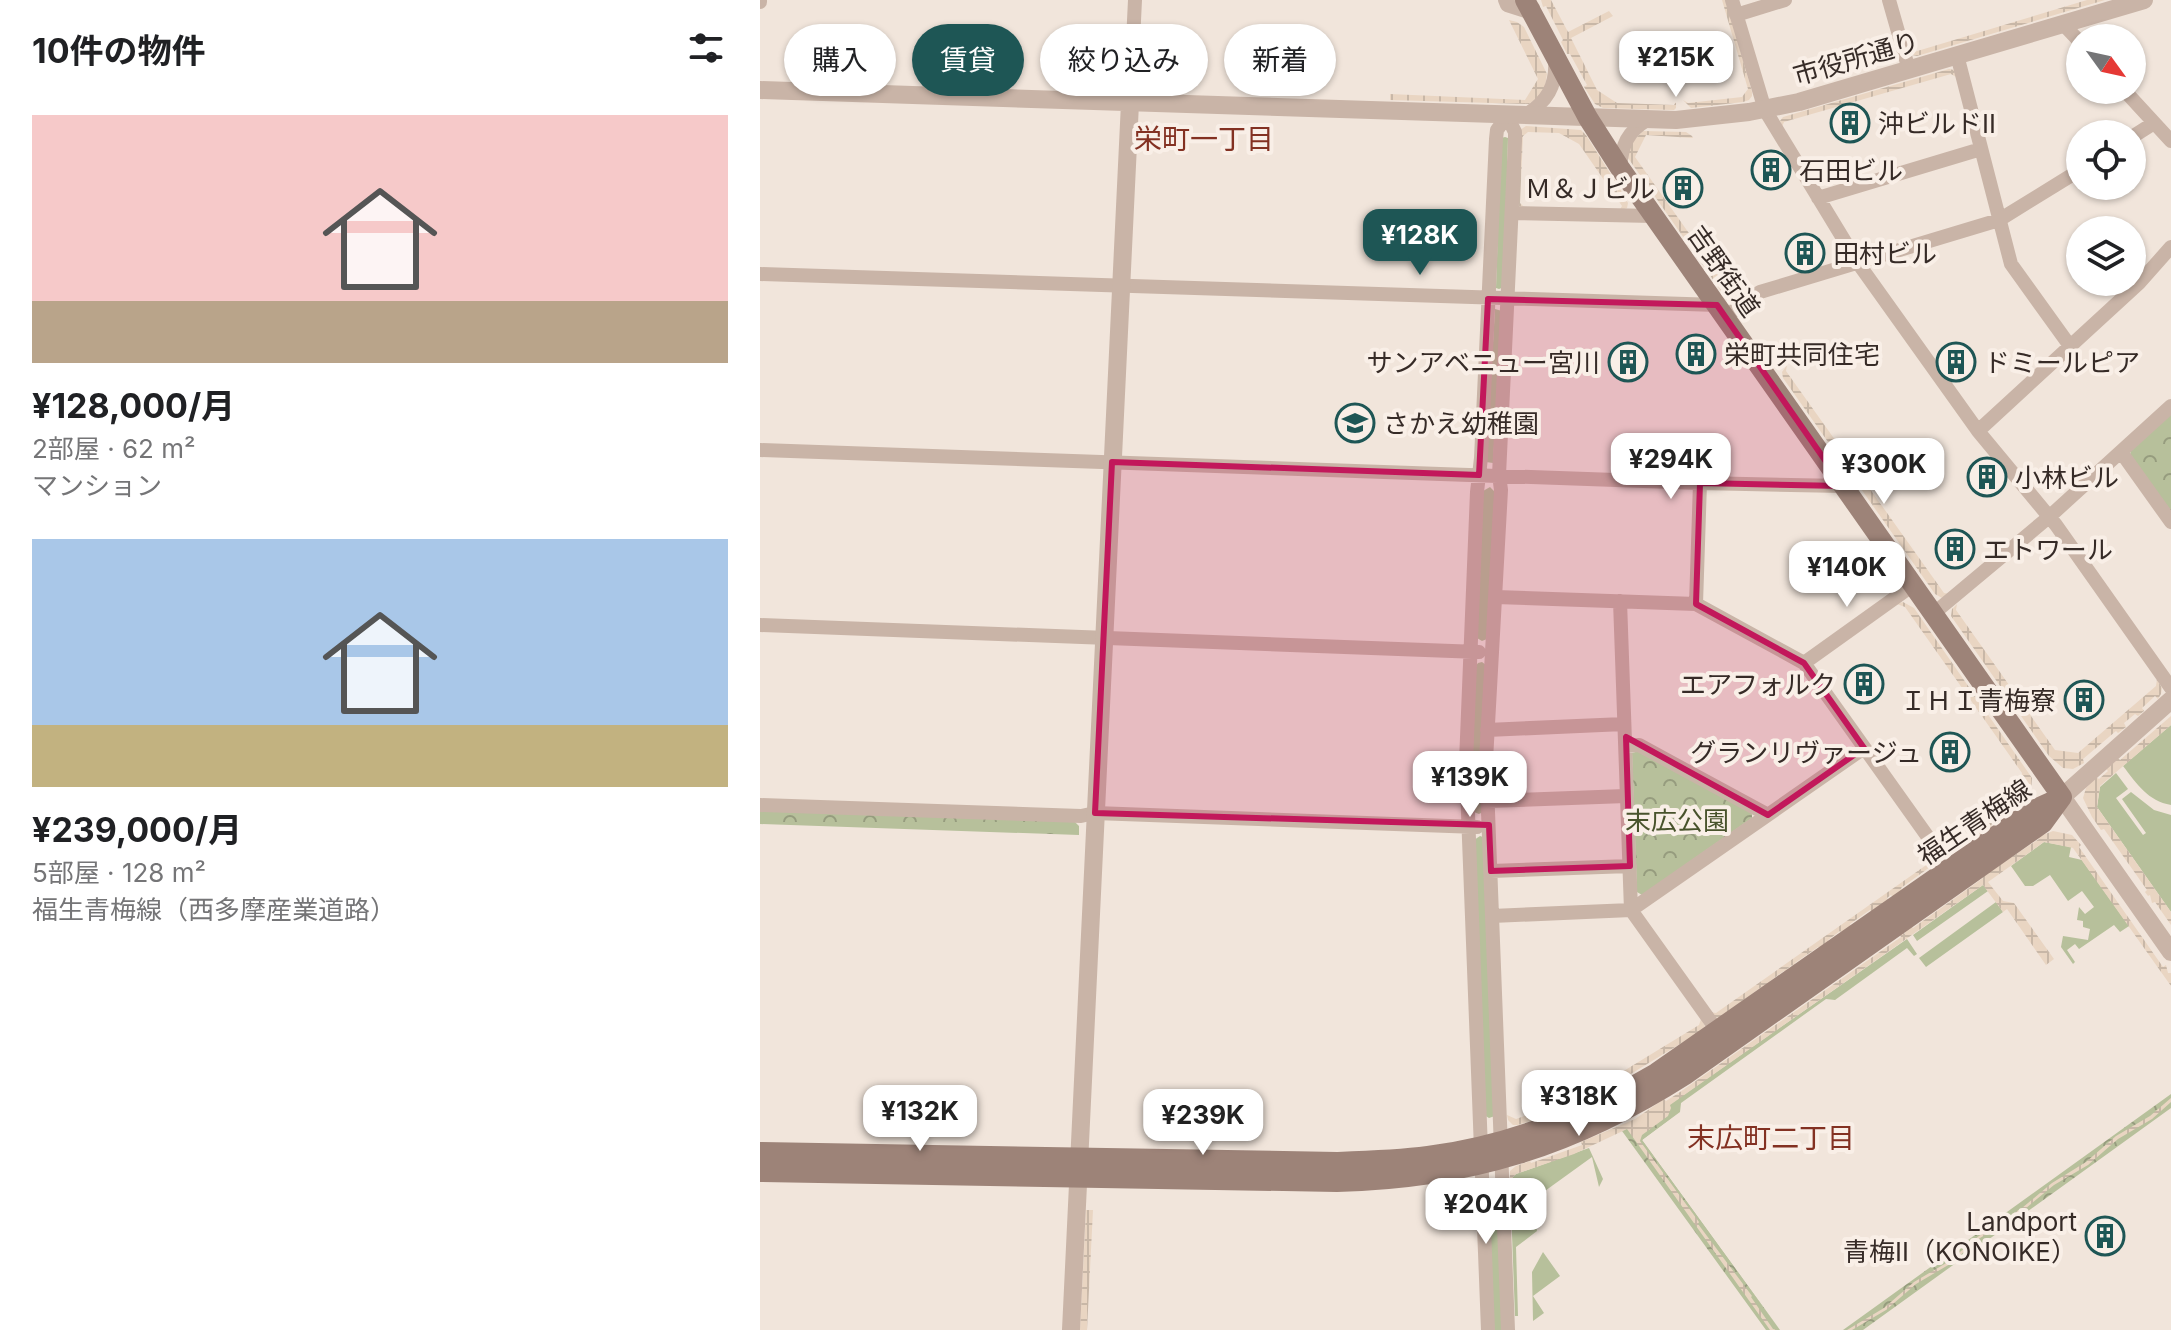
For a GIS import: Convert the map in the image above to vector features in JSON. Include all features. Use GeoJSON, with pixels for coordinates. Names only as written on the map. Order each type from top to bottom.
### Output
{"type":"FeatureCollection","features":[{"type":"Feature","properties":{"kind":"main road","name":"吉野街道"},"geometry":{"type":"LineString","coordinates":[[1531,4],[1555,59],[1620,168],[2062,797]]}},
{"type":"Feature","properties":{"kind":"main road","name":"福生青梅線"},"geometry":{"type":"LineString","coordinates":[[1838,957],[1899,918],[1955,875],[2043,823],[2062,797]]}},
{"type":"Feature","properties":{"kind":"main road"},"geometry":{"type":"LineString","coordinates":[[1722,1039],[1794,977],[1838,957]]}},
{"type":"Feature","properties":{"kind":"main road"},"geometry":{"type":"LineString","coordinates":[[760,1152],[892,1164],[1337,1172],[1420,1157],[1491,1153],[1606,1101],[1722,1039],[1838,957]]}},
{"type":"Feature","properties":{"kind":"main road"},"geometry":{"type":"LineString","coordinates":[[760,1172],[892,1164]]}},
{"type":"Feature","properties":{"kind":"street"},"geometry":{"type":"LineString","coordinates":[[1071,1330],[1135,0]]}},
{"type":"Feature","properties":{"kind":"street"},"geometry":{"type":"LineString","coordinates":[[1505,0],[1507,5],[1531,4]]}},
{"type":"Feature","properties":{"kind":"street"},"geometry":{"type":"LineString","coordinates":[[1785,0],[1734,7],[1765,110],[1858,263],[1978,431],[2049,517],[2171,688]]}},
{"type":"Feature","properties":{"kind":"street"},"geometry":{"type":"LineString","coordinates":[[1889,0],[1909,70]]}},
{"type":"Feature","properties":{"kind":"street","name":"市役所通り"},"geometry":{"type":"LineString","coordinates":[[760,90],[1688,120],[1765,110],[2144,0]]}},
{"type":"Feature","properties":{"kind":"street"},"geometry":{"type":"LineString","coordinates":[[2063,24],[2066,27]]}},
{"type":"Feature","properties":{"kind":"street"},"geometry":{"type":"LineString","coordinates":[[1957,55],[2011,264],[2070,346]]}},
{"type":"Feature","properties":{"kind":"street"},"geometry":{"type":"LineString","coordinates":[[1508,1330],[1491,1153],[1469,828],[1466,762],[1470,652],[1497,130],[1515,116],[1537,108],[1548,96],[1555,79],[1555,59]]}},
{"type":"Feature","properties":{"kind":"street"},"geometry":{"type":"LineString","coordinates":[[2137,104],[2171,141]]}},
{"type":"Feature","properties":{"kind":"street"},"geometry":{"type":"LineString","coordinates":[[1488,1330],[1492,916],[1487,730],[1501,490],[1499,475],[1515,116]]}},
{"type":"Feature","properties":{"kind":"street"},"geometry":{"type":"LineString","coordinates":[[1620,168],[1627,138],[1647,120]]}},
{"type":"Feature","properties":{"kind":"street"},"geometry":{"type":"LineString","coordinates":[[2146,128],[2154,123]]}},
{"type":"Feature","properties":{"kind":"street"},"geometry":{"type":"LineString","coordinates":[[1818,198],[1981,149]]}},
{"type":"Feature","properties":{"kind":"street"},"geometry":{"type":"LineString","coordinates":[[760,274],[1488,299],[1721,311],[1760,292],[1999,220],[2066,179]]}},
{"type":"Feature","properties":{"kind":"street"},"geometry":{"type":"LineString","coordinates":[[1512,213],[1653,216]]}},
{"type":"Feature","properties":{"kind":"street"},"geometry":{"type":"LineString","coordinates":[[1978,431],[2139,283],[2171,247]]}},
{"type":"Feature","properties":{"kind":"street"},"geometry":{"type":"LineString","coordinates":[[1933,614],[2049,517],[2171,406]]}},
{"type":"Feature","properties":{"kind":"street"},"geometry":{"type":"LineString","coordinates":[[760,450],[1843,486]]}},
{"type":"Feature","properties":{"kind":"street"},"geometry":{"type":"LineString","coordinates":[[2121,452],[2171,522]]}},
{"type":"Feature","properties":{"kind":"street"},"geometry":{"type":"LineString","coordinates":[[1696,604],[1700,483]]}},
{"type":"Feature","properties":{"kind":"street"},"geometry":{"type":"LineString","coordinates":[[1804,663],[1913,585]]}},
{"type":"Feature","properties":{"kind":"street"},"geometry":{"type":"LineString","coordinates":[[1496,597],[1696,604],[1804,663],[1955,875]]}},
{"type":"Feature","properties":{"kind":"street"},"geometry":{"type":"LineString","coordinates":[[1620,601],[1631,910],[1722,1039]]}},
{"type":"Feature","properties":{"kind":"street"},"geometry":{"type":"LineString","coordinates":[[760,625],[1491,652]]}},
{"type":"Feature","properties":{"kind":"street"},"geometry":{"type":"LineString","coordinates":[[2171,700],[2062,797],[2171,952]]}},
{"type":"Feature","properties":{"kind":"street"},"geometry":{"type":"LineString","coordinates":[[1487,730],[1624,724]]}},
{"type":"Feature","properties":{"kind":"street"},"geometry":{"type":"LineString","coordinates":[[1626,746],[1639,745],[1768,815]]}},
{"type":"Feature","properties":{"kind":"street"},"geometry":{"type":"LineString","coordinates":[[1492,916],[1631,910],[1864,748]]}},
{"type":"Feature","properties":{"kind":"street"},"geometry":{"type":"LineString","coordinates":[[1488,801],[1626,796]]}},
{"type":"Feature","properties":{"kind":"street"},"geometry":{"type":"LineString","coordinates":[[760,805],[1081,816],[1095,813],[1469,828],[1489,825]]}},
{"type":"Feature","properties":{"kind":"street"},"geometry":{"type":"LineString","coordinates":[[1491,871],[1630,866]]}},
{"type":"Feature","properties":{"kind":"highlighted area"},"geometry":{"type":"Polygon","coordinates":[[[1488,299],[1717,305],[1843,486],[1700,483],[1696,604],[1804,663],[1864,748],[1768,815],[1626,737],[1630,866],[1491,871],[1489,825],[1095,813],[1112,462],[1479,475],[1488,299]]]}},
{"type":"Feature","properties":{"kind":"green space"},"geometry":{"type":"Polygon","coordinates":[[[1501,138],[1508,138],[1504,287],[1499,289],[1496,288],[1501,138]]]}},
{"type":"Feature","properties":{"kind":"green space"},"geometry":{"type":"Polygon","coordinates":[[[1495,309],[1502,311],[1493,463],[1486,462],[1495,309]]]}},
{"type":"Feature","properties":{"kind":"green space"},"geometry":{"type":"Polygon","coordinates":[[[2171,412],[2171,512],[2130,455],[2131,449],[2171,412]]]}},
{"type":"Feature","properties":{"kind":"green space"},"geometry":{"type":"Polygon","coordinates":[[[1490,487],[1495,492],[1487,639],[1482,641],[1477,638],[1483,491],[1490,487]]]}},
{"type":"Feature","properties":{"kind":"green space"},"geometry":{"type":"Polygon","coordinates":[[[1482,662],[1486,665],[1483,812],[1479,814],[1474,812],[1471,760],[1475,667],[1482,662]]]}},
{"type":"Feature","properties":{"kind":"green space"},"geometry":{"type":"Polygon","coordinates":[[[2171,725],[2171,805],[2149,796],[2123,766],[2171,725]]]}},
{"type":"Feature","properties":{"kind":"green space","name":"末広公園"},"geometry":{"type":"Polygon","coordinates":[[[1639,751],[1752,812],[1752,818],[1642,895],[1637,892],[1632,753],[1639,751]]]}},
{"type":"Feature","properties":{"kind":"green space"},"geometry":{"type":"Polygon","coordinates":[[[2116,773],[2128,789],[2116,798],[2143,835],[2146,833],[2122,799],[2131,792],[2154,810],[2171,815],[2171,912],[2097,807],[2100,787],[2116,773]]]}},
{"type":"Feature","properties":{"kind":"green space"},"geometry":{"type":"Polygon","coordinates":[[[760,810],[1074,821],[1079,826],[1079,835],[760,824],[760,810]]]}},
{"type":"Feature","properties":{"kind":"green space"},"geometry":{"type":"Polygon","coordinates":[[[1483,837],[1495,1116],[1489,1118],[1484,1115],[1474,840],[1483,837]]]}},
{"type":"Feature","properties":{"kind":"green space"},"geometry":{"type":"Polygon","coordinates":[[[2044,842],[2071,847],[2069,857],[2082,860],[2129,926],[2120,932],[2114,925],[2079,949],[2075,944],[2067,950],[2075,962],[2073,964],[2061,947],[2063,936],[2088,940],[2090,929],[2083,927],[2083,921],[2077,920],[2079,907],[2085,914],[2094,907],[2082,891],[2068,901],[2050,875],[2033,886],[2025,886],[2011,866],[2044,842]]]}},
{"type":"Feature","properties":{"kind":"green space"},"geometry":{"type":"Polygon","coordinates":[[[1983,885],[1988,891],[1917,941],[1913,935],[1983,885]]]}},
{"type":"Feature","properties":{"kind":"green space"},"geometry":{"type":"Polygon","coordinates":[[[1996,902],[2003,912],[1926,967],[1919,958],[1996,902]]]}},
{"type":"Feature","properties":{"kind":"green space"},"geometry":{"type":"Polygon","coordinates":[[[1907,939],[1917,954],[1914,956],[1907,948],[1835,1000],[1826,999],[1681,1103],[1680,1112],[1642,1140],[1780,1330],[1640,1141],[1669,1105],[1907,939]]]}},
{"type":"Feature","properties":{"kind":"green space"},"geometry":{"type":"Polygon","coordinates":[[[2171,1094],[2171,1108],[1863,1330],[1843,1330],[2171,1094]]]}},
{"type":"Feature","properties":{"kind":"green space"},"geometry":{"type":"Polygon","coordinates":[[[1669,1105],[1675,1115],[1642,1140],[1780,1330],[1766,1330],[1622,1131],[1669,1105]]]}},
{"type":"Feature","properties":{"kind":"green space"},"geometry":{"type":"Polygon","coordinates":[[[1589,1148],[1603,1179],[1599,1187],[1592,1157],[1531,1201],[1537,1231],[1516,1247],[1518,1316],[1515,1316],[1510,1180],[1516,1174],[1589,1148]]]}},
{"type":"Feature","properties":{"kind":"green space"},"geometry":{"type":"Polygon","coordinates":[[[1488,1189],[1497,1189],[1504,1330],[1492,1330],[1488,1189]]]}},
{"type":"Feature","properties":{"kind":"green space"},"geometry":{"type":"Polygon","coordinates":[[[1543,1252],[1560,1276],[1533,1296],[1544,1313],[1533,1321],[1532,1272],[1543,1252]]]}},
{"type":"Feature","properties":{"kind":"shaded area"},"geometry":{"type":"Polygon","coordinates":[[[1541,0],[1551,0],[1568,32],[1609,11],[1613,16],[1571,38],[1597,90],[1617,103],[1674,105],[1676,102],[1676,108],[1603,108],[1595,104],[1541,0]]]}},
{"type":"Feature","properties":{"kind":"shaded area"},"geometry":{"type":"Polygon","coordinates":[[[1722,0],[1726,0],[1752,96],[1743,102],[1691,108],[1683,100],[1688,103],[1742,97],[1748,89],[1722,0]]]}},
{"type":"Feature","properties":{"kind":"shaded area"},"geometry":{"type":"Polygon","coordinates":[[[2087,0],[2105,0],[1917,56],[1912,55],[1909,49],[1914,52],[2087,0]]]}},
{"type":"Feature","properties":{"kind":"shaded area"},"geometry":{"type":"Polygon","coordinates":[[[1509,20],[1524,27],[1547,74],[1544,93],[1529,104],[1390,100],[1390,94],[1525,100],[1538,79],[1509,20]]]}},
{"type":"Feature","properties":{"kind":"shaded area"},"geometry":{"type":"Polygon","coordinates":[[[1954,70],[1956,77],[1951,74],[1784,122],[1782,127],[1780,121],[1783,117],[1954,70]]]}},
{"type":"Feature","properties":{"kind":"shaded area"},"geometry":{"type":"Polygon","coordinates":[[[1526,126],[1581,130],[1622,192],[1628,203],[1627,208],[1619,211],[1622,206],[1579,144],[1559,133],[1528,132],[1523,136],[1520,203],[1524,207],[1518,206],[1520,130],[1526,126]]]}},
{"type":"Feature","properties":{"kind":"shaded area"},"geometry":{"type":"Polygon","coordinates":[[[1643,131],[1686,132],[1692,136],[1646,135],[1635,157],[1737,301],[1728,301],[1628,158],[1630,144],[1643,131]]]}},
{"type":"Feature","properties":{"kind":"shaded area"},"geometry":{"type":"Polygon","coordinates":[[[1787,365],[1786,371],[1944,593],[1950,594],[1942,598],[1935,594],[1783,378],[1782,372],[1787,365]]]}},
{"type":"Feature","properties":{"kind":"shaded area"},"geometry":{"type":"Polygon","coordinates":[[[1903,602],[1914,608],[2032,778],[2031,792],[2022,805],[1952,854],[1943,849],[1949,849],[2017,801],[2022,773],[1905,607],[1897,604],[1903,602]]]}},
{"type":"Feature","properties":{"kind":"shaded area"},"geometry":{"type":"Polygon","coordinates":[[[1957,604],[1956,610],[2055,750],[2078,753],[2156,686],[2157,679],[2162,688],[2161,694],[2142,708],[2144,711],[2138,716],[2135,714],[2124,723],[2126,727],[2118,733],[2116,731],[2083,759],[2084,763],[2073,769],[2063,768],[2049,756],[1951,616],[1957,604]]]}},
{"type":"Feature","properties":{"kind":"shaded area"},"geometry":{"type":"Polygon","coordinates":[[[2171,716],[2171,725],[2100,786],[2097,807],[2171,912],[2171,925],[2155,902],[2152,903],[2150,895],[2145,892],[2147,890],[2104,829],[2101,830],[2083,798],[2086,788],[2096,777],[2099,779],[2118,758],[2120,760],[2171,716]]]}},
{"type":"Feature","properties":{"kind":"shaded area"},"geometry":{"type":"Polygon","coordinates":[[[2053,831],[2072,835],[2081,845],[2079,847],[2163,967],[2166,965],[2168,973],[2171,973],[2171,986],[2073,848],[2044,842],[1988,882],[2003,901],[2014,903],[2054,959],[2046,965],[2007,909],[2003,912],[1983,885],[1670,1105],[1668,1116],[1642,1135],[1640,1141],[1773,1329],[1777,1330],[1770,1330],[1627,1129],[1574,1154],[1516,1174],[1510,1180],[1510,1171],[1516,1166],[1582,1145],[1581,1142],[1635,1119],[1664,1099],[1666,1101],[2038,837],[2053,831]]]}},
{"type":"Feature","properties":{"kind":"shaded area"},"geometry":{"type":"Polygon","coordinates":[[[1933,856],[1936,861],[1933,868],[1930,867],[1901,888],[1902,891],[1887,898],[1888,901],[1872,912],[1870,910],[1850,924],[1851,927],[1842,933],[1840,931],[1829,942],[1795,963],[1794,967],[1792,965],[1719,1018],[1710,1012],[1716,1013],[1932,861],[1933,856]]]}},
{"type":"Feature","properties":{"kind":"shaded area"},"geometry":{"type":"Polygon","coordinates":[[[1701,1019],[1705,1026],[1703,1030],[1611,1086],[1551,1114],[1518,1125],[1508,1120],[1507,1115],[1516,1119],[1580,1094],[1699,1025],[1701,1019]]]}},
{"type":"Feature","properties":{"kind":"shaded area"},"geometry":{"type":"Polygon","coordinates":[[[2171,1098],[2171,1102],[2152,1119],[2118,1139],[2088,1165],[2054,1185],[2015,1217],[1980,1238],[1886,1310],[1847,1330],[1884,1308],[1914,1282],[1948,1262],[1979,1236],[2171,1098]]]}},
{"type":"Feature","properties":{"kind":"shaded area"},"geometry":{"type":"Polygon","coordinates":[[[1086,1210],[1093,1210],[1087,1330],[1080,1330],[1086,1210]]]}},
{"type":"Feature","properties":{"kind":"place","name":"沖ビルドⅡ"},"geometry":{"type":"Point","coordinates":[1850,123]}},
{"type":"Feature","properties":{"kind":"place","name":"石田ビル"},"geometry":{"type":"Point","coordinates":[1771,170]}},
{"type":"Feature","properties":{"kind":"place","name":"Ｍ＆Ｊビル"},"geometry":{"type":"Point","coordinates":[1683,188]}},
{"type":"Feature","properties":{"kind":"place","name":"田村ビル"},"geometry":{"type":"Point","coordinates":[1805,253]}},
{"type":"Feature","properties":{"kind":"place","name":"栄町共同住宅"},"geometry":{"type":"Point","coordinates":[1696,354]}},
{"type":"Feature","properties":{"kind":"place","name":"サンアベニュー宮川"},"geometry":{"type":"Point","coordinates":[1628,362]}},
{"type":"Feature","properties":{"kind":"place","name":"ドミールピア"},"geometry":{"type":"Point","coordinates":[1956,362]}},
{"type":"Feature","properties":{"kind":"place","name":"さかえ幼稚園"},"geometry":{"type":"Point","coordinates":[1355,423]}},
{"type":"Feature","properties":{"kind":"place","name":"小林ビル"},"geometry":{"type":"Point","coordinates":[1987,477]}},
{"type":"Feature","properties":{"kind":"place","name":"エトワール"},"geometry":{"type":"Point","coordinates":[1955,549]}},
{"type":"Feature","properties":{"kind":"place","name":"エアフォルク"},"geometry":{"type":"Point","coordinates":[1864,684]}},
{"type":"Feature","properties":{"kind":"place","name":"ＩＨＩ青梅寮"},"geometry":{"type":"Point","coordinates":[2084,700]}},
{"type":"Feature","properties":{"kind":"place","name":"グランリヴァージュ"},"geometry":{"type":"Point","coordinates":[1950,752]}},
{"type":"Feature","properties":{"kind":"place","name":"Landport 青梅Ⅱ（KONOIKE）"},"geometry":{"type":"Point","coordinates":[2105,1236]}},
{"type":"Feature","properties":{"kind":"district","name":"栄町一丁目"},"geometry":{"type":"Point","coordinates":[1204,139]}},
{"type":"Feature","properties":{"kind":"district","name":"末広町二丁目"},"geometry":{"type":"Point","coordinates":[1771,1138]}}]}
